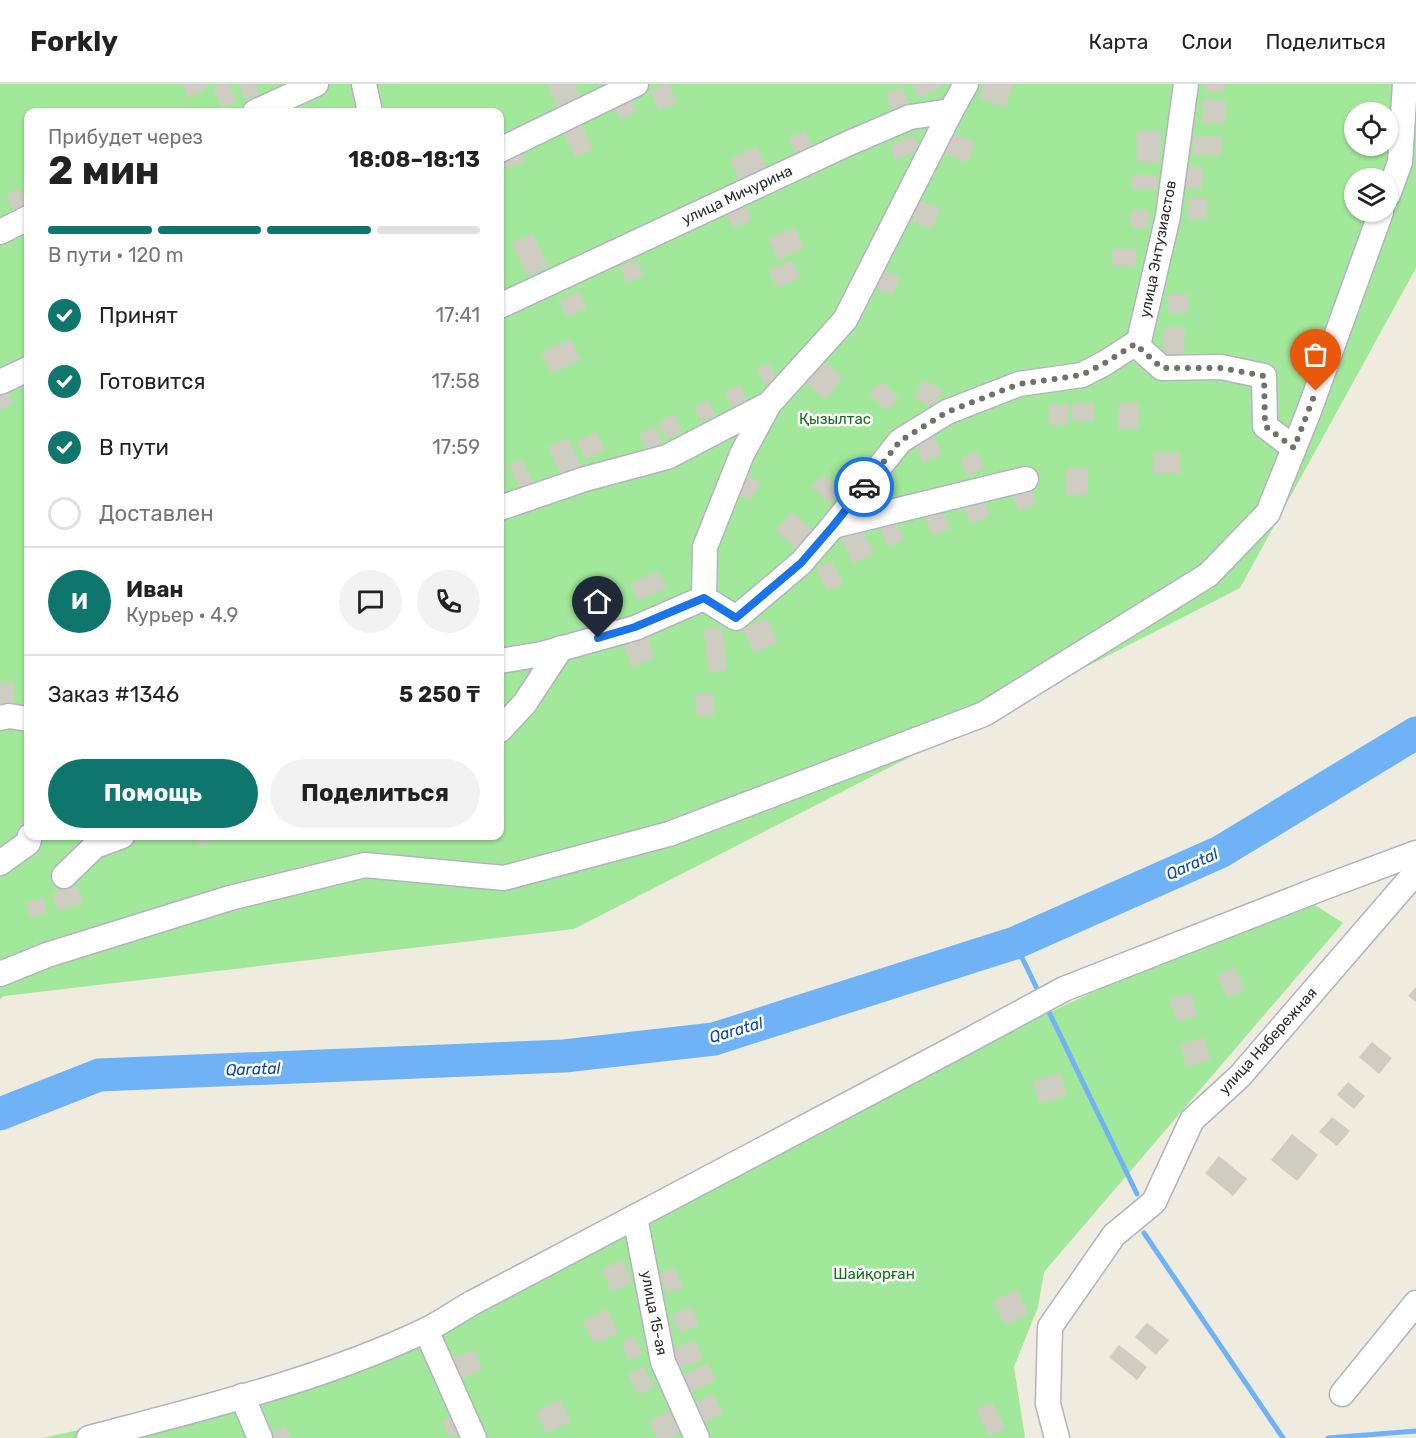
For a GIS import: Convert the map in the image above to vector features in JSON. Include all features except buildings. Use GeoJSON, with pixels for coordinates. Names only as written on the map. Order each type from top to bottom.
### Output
{"type":"FeatureCollection","features":[{"type":"Feature","properties":{"kind":"street"},"geometry":{"type":"LineString","coordinates":[[264,108],[316,84]]}},
{"type":"Feature","properties":{"kind":"street"},"geometry":{"type":"LineString","coordinates":[[364,84],[369,108]]}},
{"type":"Feature","properties":{"kind":"street"},"geometry":{"type":"LineString","coordinates":[[504,148],[636,84]]}},
{"type":"Feature","properties":{"kind":"street"},"geometry":{"type":"LineString","coordinates":[[704,598],[705,547],[742,454],[769,404],[845,320],[966,84]]}},
{"type":"Feature","properties":{"kind":"street","name":"улица Энтузиастов"},"geometry":{"type":"LineString","coordinates":[[1135,344],[1140,340],[1168,216],[1186,84]]}},
{"type":"Feature","properties":{"kind":"street"},"geometry":{"type":"LineString","coordinates":[[1398,168],[1405,84]]}},
{"type":"Feature","properties":{"kind":"street","name":"улица Мичурина"},"geometry":{"type":"LineString","coordinates":[[504,304],[868,135],[910,117],[951,111]]}},
{"type":"Feature","properties":{"kind":"street"},"geometry":{"type":"LineString","coordinates":[[0,232],[24,221]]}},
{"type":"Feature","properties":{"kind":"street"},"geometry":{"type":"LineString","coordinates":[[0,974],[48,955],[230,898],[365,865],[504,878],[669,834],[984,714],[1208,575],[1268,513],[1377,222]]}},
{"type":"Feature","properties":{"kind":"street"},"geometry":{"type":"LineString","coordinates":[[704,598],[736,618],[801,563],[900,441],[947,412],[1019,384],[1082,375],[1135,344],[1162,368],[1221,368],[1264,376],[1265,426],[1294,448]]}},
{"type":"Feature","properties":{"kind":"street"},"geometry":{"type":"LineString","coordinates":[[0,382],[24,371]]}},
{"type":"Feature","properties":{"kind":"street"},"geometry":{"type":"LineString","coordinates":[[504,507],[585,479],[667,457],[769,404]]}},
{"type":"Feature","properties":{"kind":"street"},"geometry":{"type":"LineString","coordinates":[[833,526],[1026,479]]}},
{"type":"Feature","properties":{"kind":"street"},"geometry":{"type":"LineString","coordinates":[[504,660],[542,654],[635,627],[704,598]]}},
{"type":"Feature","properties":{"kind":"street"},"geometry":{"type":"LineString","coordinates":[[504,726],[525,703],[561,648]]}},
{"type":"Feature","properties":{"kind":"street"},"geometry":{"type":"LineString","coordinates":[[0,718],[9,716],[24,718]]}},
{"type":"Feature","properties":{"kind":"street"},"geometry":{"type":"LineString","coordinates":[[0,863],[28,843],[29,840]]}},
{"type":"Feature","properties":{"kind":"street"},"geometry":{"type":"LineString","coordinates":[[64,876],[95,846],[111,840]]}},
{"type":"Feature","properties":{"kind":"street"},"geometry":{"type":"LineString","coordinates":[[88,1438],[291,1382],[365,1356],[426,1330],[472,1303],[1064,989],[1416,853]]}},
{"type":"Feature","properties":{"kind":"street","name":"улица Набережная"},"geometry":{"type":"LineString","coordinates":[[1057,1438],[1048,1404],[1050,1327],[1114,1235],[1154,1202],[1192,1120],[1240,1076],[1416,872]]}},
{"type":"Feature","properties":{"kind":"street","name":"улица 15-ая"},"geometry":{"type":"LineString","coordinates":[[635,1217],[663,1362],[697,1438]]}},
{"type":"Feature","properties":{"kind":"street"},"geometry":{"type":"LineString","coordinates":[[1342,1394],[1416,1303]]}},
{"type":"Feature","properties":{"kind":"street"},"geometry":{"type":"LineString","coordinates":[[426,1330],[474,1438]]}},
{"type":"Feature","properties":{"kind":"street"},"geometry":{"type":"LineString","coordinates":[[242,1396],[260,1438]]}},
{"type":"Feature","properties":{"kind":"green space","name":"Қызылтас"},"geometry":{"type":"Polygon","coordinates":[[[0,84],[1416,84],[1416,268],[1240,588],[574,929],[4,996],[0,999],[0,84]]]}},
{"type":"Feature","properties":{"kind":"green space","name":"Шайқорған"},"geometry":{"type":"Polygon","coordinates":[[[1301,896],[1343,923],[1044,1272],[1038,1307],[1014,1367],[1025,1438],[42,1438],[342,1373],[464,1322],[799,1128],[1301,896]]]}},
{"type":"Feature","properties":{"kind":"waterway","name":"Qaratal"},"geometry":{"type":"LineString","coordinates":[[0,1114],[99,1075],[564,1056],[714,1039],[1015,943],[1220,852],[1416,733]]}},
{"type":"Feature","properties":{"kind":"waterway"},"geometry":{"type":"LineString","coordinates":[[1015,943],[1040,995]]}},
{"type":"Feature","properties":{"kind":"waterway"},"geometry":{"type":"LineString","coordinates":[[1046,1006],[1137,1194]]}},
{"type":"Feature","properties":{"kind":"waterway"},"geometry":{"type":"LineString","coordinates":[[1144,1233],[1283,1438]]}},
{"type":"Feature","properties":{"kind":"waterway"},"geometry":{"type":"LineString","coordinates":[[1328,1438],[1416,1431]]}},
{"type":"Feature","properties":{"kind":"way so far"},"geometry":{"type":"LineString","coordinates":[[864,487],[900,441],[947,412],[1019,384],[1082,375],[1135,344],[1162,368],[1221,368],[1264,376],[1265,426],[1294,448],[1316,391]]}},
{"type":"Feature","properties":{"kind":"route"},"geometry":{"type":"LineString","coordinates":[[598,638],[635,627],[704,598],[736,618],[801,563],[864,487]]}}]}
